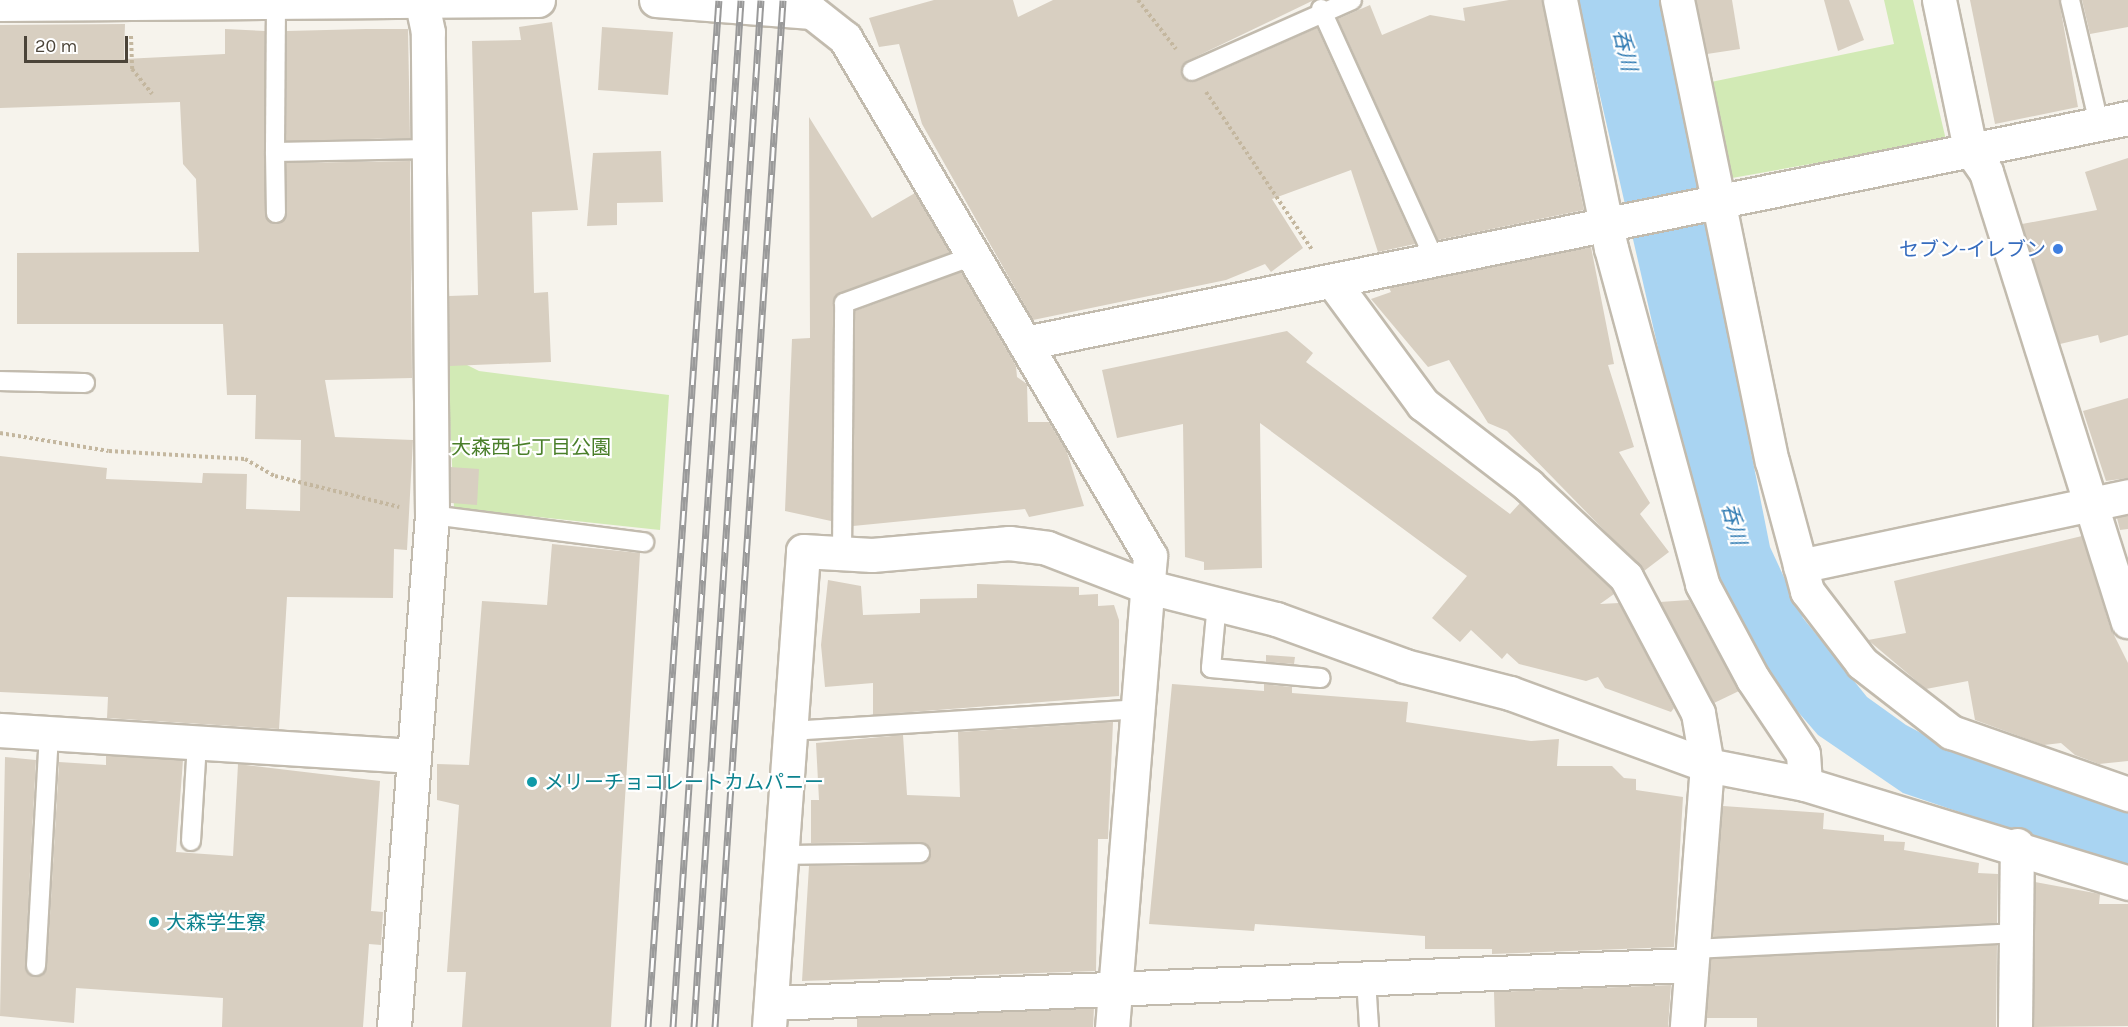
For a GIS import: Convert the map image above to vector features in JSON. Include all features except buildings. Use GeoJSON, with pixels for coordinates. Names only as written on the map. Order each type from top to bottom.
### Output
{"type":"FeatureCollection","features":[{"type":"Feature","properties":{"kind":"street"},"geometry":{"type":"LineString","coordinates":[[0,4],[39,2],[276,4],[538,0]]}},
{"type":"Feature","properties":{"kind":"street"},"geometry":{"type":"LineString","coordinates":[[1560,0],[1612,224],[1702,584],[1753,679],[1803,754],[1805,784]]}},
{"type":"Feature","properties":{"kind":"street"},"geometry":{"type":"LineString","coordinates":[[1677,0],[1711,201],[1807,591],[1862,663],[1951,732],[2128,794]]}},
{"type":"Feature","properties":{"kind":"street"},"geometry":{"type":"LineString","coordinates":[[1939,0],[1970,149],[1986,172],[2128,621]]}},
{"type":"Feature","properties":{"kind":"street"},"geometry":{"type":"LineString","coordinates":[[673,1],[813,6],[845,38],[1150,556],[1145,585],[1112,1027]]}},
{"type":"Feature","properties":{"kind":"street"},"geometry":{"type":"LineString","coordinates":[[394,1027],[412,756],[432,515],[428,32],[422,2]]}},
{"type":"Feature","properties":{"kind":"street"},"geometry":{"type":"LineString","coordinates":[[1024,343],[1334,282],[1711,201],[2114,121]]}},
{"type":"Feature","properties":{"kind":"street"},"geometry":{"type":"LineString","coordinates":[[1334,282],[1423,404],[1528,485],[1626,577],[1698,712],[1707,765],[1687,1027]]}},
{"type":"Feature","properties":{"kind":"street"},"geometry":{"type":"LineString","coordinates":[[1800,566],[2128,496]]}},
{"type":"Feature","properties":{"kind":"street"},"geometry":{"type":"LineString","coordinates":[[1691,957],[1366,979],[1115,990],[770,1015],[803,551],[842,553],[1009,543],[1085,560],[1145,585],[1216,603],[1405,666],[1510,693],[1707,765],[1805,784],[2017,845],[2128,883]]}},
{"type":"Feature","properties":{"kind":"street"},"geometry":{"type":"LineString","coordinates":[[0,730],[412,756]]}},
{"type":"Feature","properties":{"kind":"street"},"geometry":{"type":"LineString","coordinates":[[2015,1027],[2017,845]]}},
{"type":"Feature","properties":{"kind":"lane"},"geometry":{"type":"LineString","coordinates":[[1192,71],[1321,9],[1352,0]]}},
{"type":"Feature","properties":{"kind":"lane"},"geometry":{"type":"LineString","coordinates":[[2070,0],[2114,121]]}},
{"type":"Feature","properties":{"kind":"lane"},"geometry":{"type":"LineString","coordinates":[[276,4],[274,152],[276,213]]}},
{"type":"Feature","properties":{"kind":"lane"},"geometry":{"type":"LineString","coordinates":[[1321,9],[1435,260]]}},
{"type":"Feature","properties":{"kind":"lane"},"geometry":{"type":"LineString","coordinates":[[274,152],[430,149]]}},
{"type":"Feature","properties":{"kind":"lane"},"geometry":{"type":"LineString","coordinates":[[842,553],[844,303],[973,256]]}},
{"type":"Feature","properties":{"kind":"lane"},"geometry":{"type":"LineString","coordinates":[[0,381],[85,383]]}},
{"type":"Feature","properties":{"kind":"lane"},"geometry":{"type":"LineString","coordinates":[[432,515],[644,542]]}},
{"type":"Feature","properties":{"kind":"lane"},"geometry":{"type":"LineString","coordinates":[[1216,603],[1211,668],[1321,678]]}},
{"type":"Feature","properties":{"kind":"lane"},"geometry":{"type":"LineString","coordinates":[[790,731],[1136,709]]}},
{"type":"Feature","properties":{"kind":"lane"},"geometry":{"type":"LineString","coordinates":[[36,966],[49,733]]}},
{"type":"Feature","properties":{"kind":"lane"},"geometry":{"type":"LineString","coordinates":[[190,841],[197,743]]}},
{"type":"Feature","properties":{"kind":"lane"},"geometry":{"type":"LineString","coordinates":[[782,855],[920,853]]}},
{"type":"Feature","properties":{"kind":"lane"},"geometry":{"type":"LineString","coordinates":[[1691,957],[2015,933]]}},
{"type":"Feature","properties":{"kind":"lane"},"geometry":{"type":"LineString","coordinates":[[1366,979],[1369,1027]]}},
{"type":"Feature","properties":{"kind":"path"},"geometry":{"type":"LineString","coordinates":[[1138,0],[1192,71],[1334,282]]}},
{"type":"Feature","properties":{"kind":"path"},"geometry":{"type":"LineString","coordinates":[[131,4],[132,69],[152,94]]}},
{"type":"Feature","properties":{"kind":"path"},"geometry":{"type":"LineString","coordinates":[[0,433],[109,451],[245,459],[275,476],[432,515]]}},
{"type":"Feature","properties":{"kind":"green space"},"geometry":{"type":"Polygon","coordinates":[[[1884,0],[1913,0],[1946,140],[1732,178],[1711,82],[1894,44],[1884,0]]]}},
{"type":"Feature","properties":{"kind":"green space","name":"大森西七丁目公園"},"geometry":{"type":"Polygon","coordinates":[[[447,355],[479,371],[669,395],[660,530],[454,508],[447,355]]]}},
{"type":"Feature","properties":{"kind":"water","name":"呑川"},"geometry":{"type":"Polygon","coordinates":[[[1578,0],[1661,0],[1770,547],[1803,618],[1867,697],[1906,725],[1957,752],[2128,806],[2128,869],[1903,793],[1818,735],[1760,668],[1710,574],[1578,0]]]}},
{"type":"Feature","properties":{"kind":"railway"},"geometry":{"type":"LineString","coordinates":[[648,1027],[719,0]]}},
{"type":"Feature","properties":{"kind":"railway"},"geometry":{"type":"LineString","coordinates":[[673,1027],[741,0]]}},
{"type":"Feature","properties":{"kind":"railway"},"geometry":{"type":"LineString","coordinates":[[694,1027],[761,0]]}},
{"type":"Feature","properties":{"kind":"railway"},"geometry":{"type":"LineString","coordinates":[[715,1027],[783,0]]}},
{"type":"Feature","properties":{"kind":"place","name":"セブン-イレブン"},"geometry":{"type":"Point","coordinates":[2058,249]}},
{"type":"Feature","properties":{"kind":"place","name":"メリーチョコレートカムパニー"},"geometry":{"type":"Point","coordinates":[532,782]}},
{"type":"Feature","properties":{"kind":"place","name":"大森学生寮"},"geometry":{"type":"Point","coordinates":[154,922]}}]}
